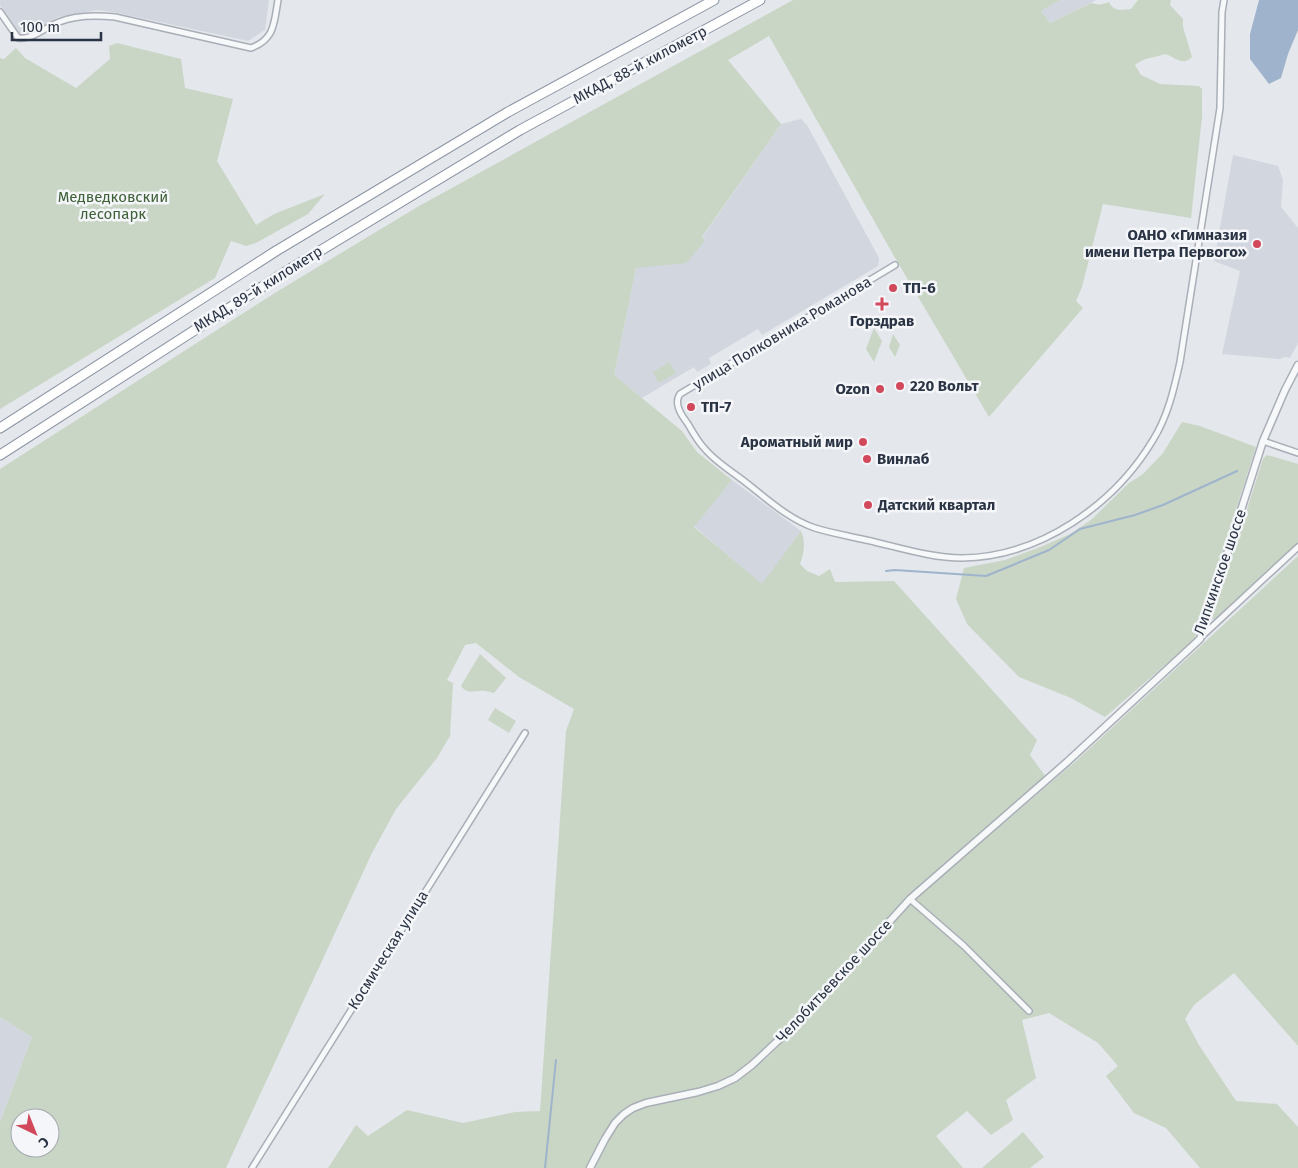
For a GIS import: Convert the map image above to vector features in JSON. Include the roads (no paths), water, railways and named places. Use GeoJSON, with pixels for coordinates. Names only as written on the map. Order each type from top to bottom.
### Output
{"type":"FeatureCollection","features":[{"type":"Feature","properties":{"kind":"highway","name":"МКАД, 88-й километр"},"geometry":{"type":"LineString","coordinates":[[508,112],[714,0]]}},
{"type":"Feature","properties":{"kind":"highway","name":"МКАД, 88-й километр"},"geometry":{"type":"LineString","coordinates":[[520,130],[760,0]]}},
{"type":"Feature","properties":{"kind":"highway","name":"МКАД, 89-й километр"},"geometry":{"type":"LineString","coordinates":[[0,428],[276,250],[508,112]]}},
{"type":"Feature","properties":{"kind":"highway","name":"МКАД, 89-й километр"},"geometry":{"type":"LineString","coordinates":[[0,455],[290,269],[520,130]]}},
{"type":"Feature","properties":{"kind":"street"},"geometry":{"type":"LineString","coordinates":[[0,12],[18,38],[26,39],[60,21],[97,15],[114,17],[250,48],[259,45],[270,35],[273,29],[278,0]]}},
{"type":"Feature","properties":{"kind":"street","name":"улица Полковника Романова"},"geometry":{"type":"LineString","coordinates":[[895,265],[680,394],[677,403],[683,417],[706,450],[790,516],[814,528],[939,557],[965,558],[985,556],[1022,548],[1048,537],[1094,507],[1135,466],[1153,439],[1165,416],[1174,389],[1180,362],[1220,108],[1222,12],[1224,0]]}},
{"type":"Feature","properties":{"kind":"street","name":"Липкинское шоссе"},"geometry":{"type":"LineString","coordinates":[[1067,762],[1200,639],[1263,441],[1298,365]]}},
{"type":"Feature","properties":{"kind":"street"},"geometry":{"type":"LineString","coordinates":[[1263,441],[1298,453]]}},
{"type":"Feature","properties":{"kind":"street"},"geometry":{"type":"LineString","coordinates":[[1200,639],[1298,547]]}},
{"type":"Feature","properties":{"kind":"street","name":"Космическая улица"},"geometry":{"type":"LineString","coordinates":[[252,1168],[525,733]]}},
{"type":"Feature","properties":{"kind":"street","name":"Челобитьевское шоссе"},"geometry":{"type":"LineString","coordinates":[[590,1168],[615,1123],[633,1108],[646,1103],[718,1086],[735,1078],[752,1065],[800,1020],[910,899],[1067,762]]}},
{"type":"Feature","properties":{"kind":"street"},"geometry":{"type":"LineString","coordinates":[[910,899],[964,946],[1030,1012]]}},
{"type":"Feature","properties":{"kind":"water"},"geometry":{"type":"Polygon","coordinates":[[[1259,0],[1298,0],[1298,30],[1281,78],[1269,84],[1250,59],[1250,34],[1259,0]]]}},
{"type":"Feature","properties":{"kind":"waterway"},"geometry":{"type":"LineString","coordinates":[[886,571],[986,576],[1049,550],[1080,529],[1135,515],[1163,505],[1237,471]]}},
{"type":"Feature","properties":{"kind":"waterway"},"geometry":{"type":"LineString","coordinates":[[545,1168],[556,1060]]}},
{"type":"Feature","properties":{"kind":"place","name":"ОАНО «Гимназия имени Петра Первого»"},"geometry":{"type":"Point","coordinates":[1257,244]}},
{"type":"Feature","properties":{"kind":"place","name":"ТП-6"},"geometry":{"type":"Point","coordinates":[893,288]}},
{"type":"Feature","properties":{"kind":"place","name":"Горздрав"},"geometry":{"type":"Point","coordinates":[882,304]}},
{"type":"Feature","properties":{"kind":"place","name":"220 Вольт"},"geometry":{"type":"Point","coordinates":[900,386]}},
{"type":"Feature","properties":{"kind":"place","name":"Ozon"},"geometry":{"type":"Point","coordinates":[880,389]}},
{"type":"Feature","properties":{"kind":"place","name":"ТП-7"},"geometry":{"type":"Point","coordinates":[691,407]}},
{"type":"Feature","properties":{"kind":"place","name":"Ароматный мир"},"geometry":{"type":"Point","coordinates":[863,442]}},
{"type":"Feature","properties":{"kind":"place","name":"Винлаб"},"geometry":{"type":"Point","coordinates":[867,459]}},
{"type":"Feature","properties":{"kind":"place","name":"Датский квартал"},"geometry":{"type":"Point","coordinates":[868,505]}},
{"type":"Feature","properties":{"kind":"park label","name":"Медведковский лесопарк"},"geometry":{"type":"Point","coordinates":[113,206]}}]}
